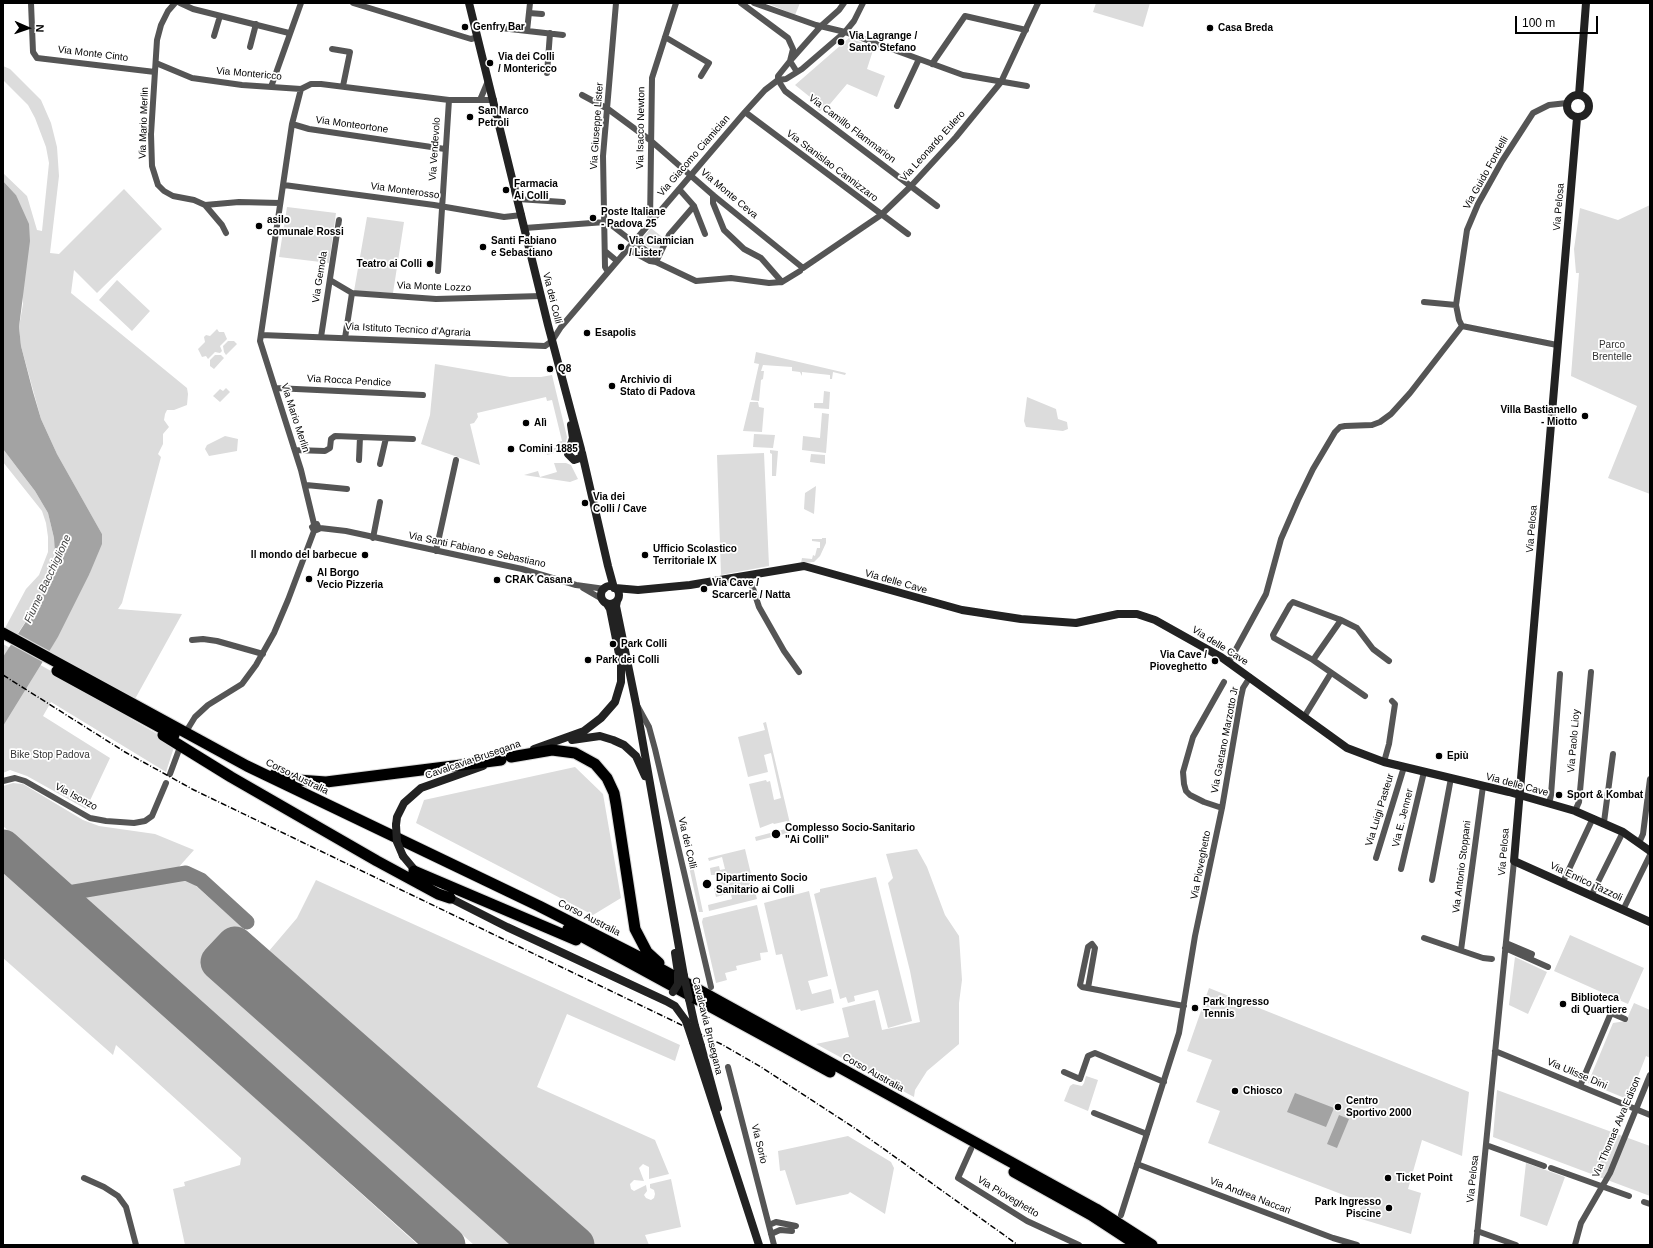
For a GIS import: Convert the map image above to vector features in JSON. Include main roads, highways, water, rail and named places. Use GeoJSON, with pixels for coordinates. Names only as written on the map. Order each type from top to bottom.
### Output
{"type":"FeatureCollection","features":[{"type":"Feature","properties":{"kind":"highway","name":"Corso Australia"},"geometry":{"type":"LineString","coordinates":[[3,633],[128,710],[237,768],[536,912],[972,1149],[1091,1216],[1137,1245]]}},
{"type":"Feature","properties":{"kind":"highway","name":"Corso Australia"},"geometry":{"type":"LineString","coordinates":[[3,641],[57,667],[247,766],[539,906],[641,958],[1096,1208],[1152,1245]]}},
{"type":"Feature","properties":{"kind":"highway"},"geometry":{"type":"LineString","coordinates":[[128,710],[145,724],[184,746],[231,777],[393,871],[438,894],[450,898]]}},
{"type":"Feature","properties":{"kind":"highway"},"geometry":{"type":"LineString","coordinates":[[247,766],[298,780],[326,782],[506,758],[542,751],[562,751],[582,756],[595,764],[602,772],[614,793],[633,920],[640,940],[647,952],[654,959],[713,998]]}},
{"type":"Feature","properties":{"kind":"highway"},"geometry":{"type":"LineString","coordinates":[[414,871],[632,964]]}},
{"type":"Feature","properties":{"kind":"main road","name":"Via dei Colli"},"geometry":{"type":"LineString","coordinates":[[469,3],[552,341],[582,451],[608,566],[610,588],[618,591],[618,613],[636,704]]}},
{"type":"Feature","properties":{"kind":"main road"},"geometry":{"type":"LineString","coordinates":[[1579,95],[1586,3]]}},
{"type":"Feature","properties":{"kind":"main road"},"geometry":{"type":"LineString","coordinates":[[1579,95],[1586,98],[1589,107],[1586,114],[1577,118],[1569,113],[1567,103],[1570,97],[1579,95]]}},
{"type":"Feature","properties":{"kind":"main road","name":"Via Pelosa"},"geometry":{"type":"LineString","coordinates":[[1514,861],[1577,118]]}},
{"type":"Feature","properties":{"kind":"main road","name":"Via dei Colli"},"geometry":{"type":"LineString","coordinates":[[568,401],[573,438],[568,454],[574,460],[588,481]]}},
{"type":"Feature","properties":{"kind":"main road"},"geometry":{"type":"LineString","coordinates":[[570,448],[575,446],[582,451],[580,458],[574,460]]}},
{"type":"Feature","properties":{"kind":"main road","name":"Via delle Cave"},"geometry":{"type":"LineString","coordinates":[[610,588],[638,590],[749,576],[804,566],[955,608],[1021,619],[1076,623],[1118,614],[1137,614],[1155,620],[1173,629],[1229,662],[1347,748],[1384,762],[1520,795],[1575,811],[1604,822],[1623,832],[1650,851]]}},
{"type":"Feature","properties":{"kind":"main road"},"geometry":{"type":"LineString","coordinates":[[610,588],[602,592],[604,601],[612,604],[618,600]]}},
{"type":"Feature","properties":{"kind":"main road","name":"Via delle Cave"},"geometry":{"type":"LineString","coordinates":[[618,600],[638,590]]}},
{"type":"Feature","properties":{"kind":"main road","name":"Cavalcavia Brusegana"},"geometry":{"type":"LineString","coordinates":[[604,601],[610,609],[622,672],[619,692],[615,702],[601,718],[584,731],[421,788],[404,803],[397,817],[397,842],[403,856],[414,871],[428,884],[450,898],[507,927],[660,997],[675,1006],[686,1021],[710,1100],[722,1128],[759,1245]]}},
{"type":"Feature","properties":{"kind":"main road","name":"Cavalcavia Brusegana"},"geometry":{"type":"LineString","coordinates":[[636,704],[676,928],[673,945],[716,1098],[722,1128]]}},
{"type":"Feature","properties":{"kind":"main road"},"geometry":{"type":"LineString","coordinates":[[547,745],[589,736],[600,736],[624,745],[636,756],[645,773],[649,795],[659,827]]}},
{"type":"Feature","properties":{"kind":"main road","name":"Via Enrico Tazzoli"},"geometry":{"type":"LineString","coordinates":[[1514,861],[1650,922]]}},
{"type":"Feature","properties":{"kind":"main road","name":"Cavalcavia Brusegana"},"geometry":{"type":"LineString","coordinates":[[660,997],[665,997],[673,992],[678,984],[681,974]]}},
{"type":"Feature","properties":{"kind":"railway"},"geometry":{"type":"LineString","coordinates":[[3,675],[125,752],[194,790],[721,1044],[761,1067],[856,1129],[1018,1245]]}},
{"type":"Feature","properties":{"kind":"place","name":"Genfry Bar"},"geometry":{"type":"Point","coordinates":[465,27]}},
{"type":"Feature","properties":{"kind":"place","name":"Casa Breda"},"geometry":{"type":"Point","coordinates":[1210,28]}},
{"type":"Feature","properties":{"kind":"place","name":"Via Lagrange / Santo Stefano"},"geometry":{"type":"Point","coordinates":[841,42]}},
{"type":"Feature","properties":{"kind":"place","name":"Via dei Colli / Montericco"},"geometry":{"type":"Point","coordinates":[490,63]}},
{"type":"Feature","properties":{"kind":"place","name":"San Marco Petroli"},"geometry":{"type":"Point","coordinates":[470,117]}},
{"type":"Feature","properties":{"kind":"place","name":"Farmacia Ai Colli"},"geometry":{"type":"Point","coordinates":[506,190]}},
{"type":"Feature","properties":{"kind":"place","name":"Poste Italiane - Padova 25"},"geometry":{"type":"Point","coordinates":[593,218]}},
{"type":"Feature","properties":{"kind":"place","name":"asilo comunale Rossi"},"geometry":{"type":"Point","coordinates":[259,226]}},
{"type":"Feature","properties":{"kind":"place","name":"Santi Fabiano e Sebastiano"},"geometry":{"type":"Point","coordinates":[483,247]}},
{"type":"Feature","properties":{"kind":"place","name":"Via Ciamician / Lister"},"geometry":{"type":"Point","coordinates":[621,247]}},
{"type":"Feature","properties":{"kind":"place","name":"Teatro ai Colli"},"geometry":{"type":"Point","coordinates":[430,264]}},
{"type":"Feature","properties":{"kind":"place","name":"Esapolis"},"geometry":{"type":"Point","coordinates":[587,333]}},
{"type":"Feature","properties":{"kind":"place","name":"Q8"},"geometry":{"type":"Point","coordinates":[550,369]}},
{"type":"Feature","properties":{"kind":"place","name":"Archivio di Stato di Padova"},"geometry":{"type":"Point","coordinates":[612,386]}},
{"type":"Feature","properties":{"kind":"place","name":"Villa Bastianello - Miotto"},"geometry":{"type":"Point","coordinates":[1585,416]}},
{"type":"Feature","properties":{"kind":"place","name":"Alì"},"geometry":{"type":"Point","coordinates":[526,423]}},
{"type":"Feature","properties":{"kind":"place","name":"Comini 1885"},"geometry":{"type":"Point","coordinates":[511,449]}},
{"type":"Feature","properties":{"kind":"place","name":"Via dei Colli / Cave"},"geometry":{"type":"Point","coordinates":[585,503]}},
{"type":"Feature","properties":{"kind":"place","name":"Il mondo del barbecue"},"geometry":{"type":"Point","coordinates":[365,555]}},
{"type":"Feature","properties":{"kind":"place","name":"Ufficio Scolastico Territoriale IX"},"geometry":{"type":"Point","coordinates":[645,555]}},
{"type":"Feature","properties":{"kind":"place","name":"Al Borgo Vecio Pizzeria"},"geometry":{"type":"Point","coordinates":[309,579]}},
{"type":"Feature","properties":{"kind":"place","name":"CRAK Casana"},"geometry":{"type":"Point","coordinates":[497,580]}},
{"type":"Feature","properties":{"kind":"place","name":"Via Cave / Scarcerle / Natta"},"geometry":{"type":"Point","coordinates":[704,589]}},
{"type":"Feature","properties":{"kind":"place","name":"Park Colli"},"geometry":{"type":"Point","coordinates":[613,644]}},
{"type":"Feature","properties":{"kind":"place","name":"Park dei Colli"},"geometry":{"type":"Point","coordinates":[588,660]}},
{"type":"Feature","properties":{"kind":"place","name":"Via Cave / Pioveghetto"},"geometry":{"type":"Point","coordinates":[1215,661]}},
{"type":"Feature","properties":{"kind":"place","name":"Epiù"},"geometry":{"type":"Point","coordinates":[1439,756]}},
{"type":"Feature","properties":{"kind":"place","name":"Sport & Kombat"},"geometry":{"type":"Point","coordinates":[1559,795]}},
{"type":"Feature","properties":{"kind":"place","name":"Complesso Socio-Sanitario \"Ai Colli\""},"geometry":{"type":"Point","coordinates":[776,834]}},
{"type":"Feature","properties":{"kind":"place","name":"Dipartimento Socio Sanitario ai Colli"},"geometry":{"type":"Point","coordinates":[707,884]}},
{"type":"Feature","properties":{"kind":"place","name":"Biblioteca di Quartiere"},"geometry":{"type":"Point","coordinates":[1563,1004]}},
{"type":"Feature","properties":{"kind":"place","name":"Park Ingresso Tennis"},"geometry":{"type":"Point","coordinates":[1195,1008]}},
{"type":"Feature","properties":{"kind":"place","name":"Chiosco"},"geometry":{"type":"Point","coordinates":[1235,1091]}},
{"type":"Feature","properties":{"kind":"place","name":"Centro Sportivo 2000"},"geometry":{"type":"Point","coordinates":[1338,1107]}},
{"type":"Feature","properties":{"kind":"place","name":"Ticket Point"},"geometry":{"type":"Point","coordinates":[1388,1178]}},
{"type":"Feature","properties":{"kind":"place","name":"Park Ingresso Piscine"},"geometry":{"type":"Point","coordinates":[1389,1208]}},
{"type":"Feature","properties":{"kind":"park label","name":"Parco Brentelle"},"geometry":{"type":"Point","coordinates":[1612,350]}},
{"type":"Feature","properties":{"kind":"park label","name":"Bike Stop Padova"},"geometry":{"type":"Point","coordinates":[50,755]}},
{"type":"Feature","properties":{"kind":"water label","name":"Fiume Bacchiglione"},"geometry":{"type":"Point","coordinates":[48,579]}}]}
